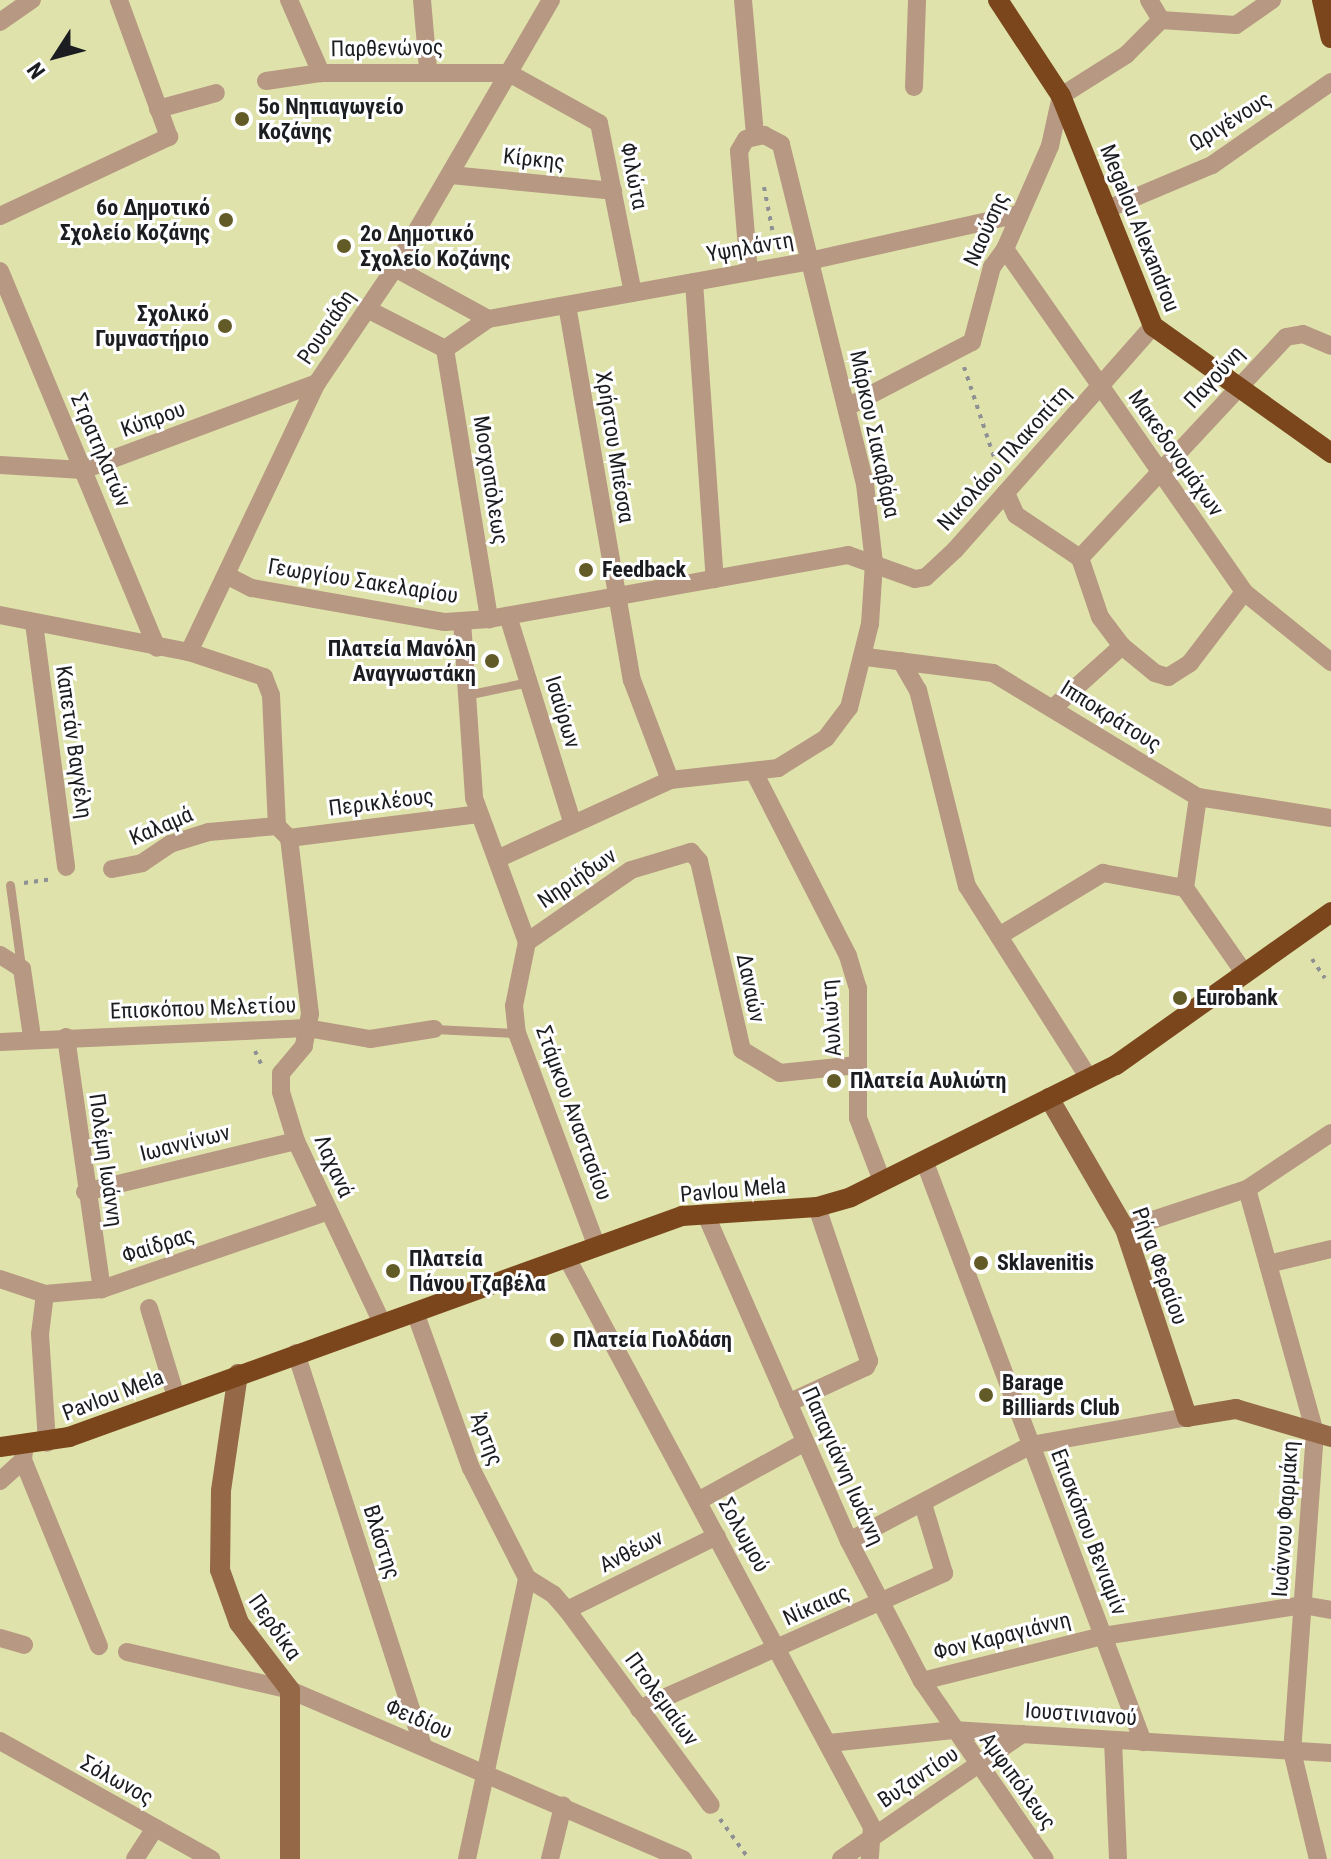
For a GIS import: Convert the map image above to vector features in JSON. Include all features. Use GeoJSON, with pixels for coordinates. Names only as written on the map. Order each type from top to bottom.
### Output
{"type":"FeatureCollection","features":[{"type":"Feature","properties":{"kind":"main road","name":"Megalou Alexandrou"},"geometry":{"type":"LineString","coordinates":[[998,0],[1061,96],[1153,326],[1236,389],[1331,453]]}},
{"type":"Feature","properties":{"kind":"main road"},"geometry":{"type":"LineString","coordinates":[[1322,0],[1331,38]]}},
{"type":"Feature","properties":{"kind":"main road","name":"Pavlou Mela"},"geometry":{"type":"LineString","coordinates":[[0,1447],[24,1453],[667,1220],[705,1213],[817,1207],[882,1181],[1089,1078],[1245,974],[1331,912]]}},
{"type":"Feature","properties":{"kind":"street"},"geometry":{"type":"LineString","coordinates":[[0,22],[32,0]]}},
{"type":"Feature","properties":{"kind":"street"},"geometry":{"type":"LineString","coordinates":[[0,216],[169,137],[119,0]]}},
{"type":"Feature","properties":{"kind":"street"},"geometry":{"type":"LineString","coordinates":[[289,0],[321,73]]}},
{"type":"Feature","properties":{"kind":"street"},"geometry":{"type":"LineString","coordinates":[[422,0],[428,69]]}},
{"type":"Feature","properties":{"kind":"street","name":"Ρουσιάδη"},"geometry":{"type":"LineString","coordinates":[[189,652],[317,383],[395,268],[551,0]]}},
{"type":"Feature","properties":{"kind":"street"},"geometry":{"type":"LineString","coordinates":[[743,0],[755,135],[746,139],[739,151],[749,272]]}},
{"type":"Feature","properties":{"kind":"street"},"geometry":{"type":"LineString","coordinates":[[914,87],[917,0]]}},
{"type":"Feature","properties":{"kind":"street"},"geometry":{"type":"LineString","coordinates":[[1149,0],[1161,20]]}},
{"type":"Feature","properties":{"kind":"street"},"geometry":{"type":"LineString","coordinates":[[1061,96],[1126,55],[1161,20],[1236,25],[1272,0]]}},
{"type":"Feature","properties":{"kind":"street","name":"Παρθενώνος"},"geometry":{"type":"LineString","coordinates":[[266,81],[321,73],[428,69],[509,73]]}},
{"type":"Feature","properties":{"kind":"street","name":"Φιλώτα"},"geometry":{"type":"LineString","coordinates":[[509,73],[599,123],[633,293]]}},
{"type":"Feature","properties":{"kind":"street","name":"Ωριγένους"},"geometry":{"type":"LineString","coordinates":[[1105,210],[1212,165],[1331,82]]}},
{"type":"Feature","properties":{"kind":"street"},"geometry":{"type":"LineString","coordinates":[[158,109],[216,93]]}},
{"type":"Feature","properties":{"kind":"street","name":"Ναούσης"},"geometry":{"type":"LineString","coordinates":[[849,406],[972,342],[992,267],[1005,249],[1050,146],[1061,96]]}},
{"type":"Feature","properties":{"kind":"street","name":"Μάρκου Σιακαβάρα"},"geometry":{"type":"LineString","coordinates":[[497,859],[572,822],[670,780],[755,774],[790,762],[826,738],[849,708],[866,657],[874,563],[865,484],[849,406],[781,144],[755,135]]}},
{"type":"Feature","properties":{"kind":"street","name":"Κίρκης"},"geometry":{"type":"LineString","coordinates":[[451,175],[613,191]]}},
{"type":"Feature","properties":{"kind":"street","name":"Υψηλάντη"},"geometry":{"type":"LineString","coordinates":[[445,349],[488,319],[809,261],[1019,214]]}},
{"type":"Feature","properties":{"kind":"street","name":"Μακεδονομάχων"},"geometry":{"type":"LineString","coordinates":[[1005,249],[1244,592],[1330,658]]}},
{"type":"Feature","properties":{"kind":"street"},"geometry":{"type":"LineString","coordinates":[[395,268],[488,319]]}},
{"type":"Feature","properties":{"kind":"street","name":"Στρατηλατών"},"geometry":{"type":"LineString","coordinates":[[0,272],[157,648]]}},
{"type":"Feature","properties":{"kind":"street"},"geometry":{"type":"LineString","coordinates":[[694,282],[715,579]]}},
{"type":"Feature","properties":{"kind":"street","name":"Χρήστου Μπέσσα"},"geometry":{"type":"LineString","coordinates":[[567,305],[615,597],[632,680],[670,780]]}},
{"type":"Feature","properties":{"kind":"street"},"geometry":{"type":"LineString","coordinates":[[367,309],[445,349]]}},
{"type":"Feature","properties":{"kind":"street","name":"Νικολάου Πλακοπίτη"},"geometry":{"type":"LineString","coordinates":[[874,563],[915,579],[926,577],[1006,493],[1153,326]]}},
{"type":"Feature","properties":{"kind":"street","name":"Παγούνη"},"geometry":{"type":"LineString","coordinates":[[1080,558],[1236,389],[1293,333],[1331,346]]}},
{"type":"Feature","properties":{"kind":"street","name":"Μοσχοπόλεως"},"geometry":{"type":"LineString","coordinates":[[445,349],[489,619]]}},
{"type":"Feature","properties":{"kind":"street","name":"Κύπρου"},"geometry":{"type":"LineString","coordinates":[[0,465],[83,470],[317,383]]}},
{"type":"Feature","properties":{"kind":"street"},"geometry":{"type":"LineString","coordinates":[[1006,493],[1016,515],[1080,558],[1100,617],[1122,646],[1155,673],[1178,673],[1244,592]]}},
{"type":"Feature","properties":{"kind":"street","name":"Γεωργίου Σακελαρίου"},"geometry":{"type":"LineString","coordinates":[[226,575],[252,588],[462,621],[508,616],[848,555],[874,563]]}},
{"type":"Feature","properties":{"kind":"street"},"geometry":{"type":"LineString","coordinates":[[0,615],[189,652],[264,677],[271,695],[283,832],[307,1028],[304,1046],[281,1073],[281,1092]]}},
{"type":"Feature","properties":{"kind":"street","name":"Ισαύρων"},"geometry":{"type":"LineString","coordinates":[[508,616],[572,822]]}},
{"type":"Feature","properties":{"kind":"street"},"geometry":{"type":"LineString","coordinates":[[462,621],[469,776],[478,814],[527,942]]}},
{"type":"Feature","properties":{"kind":"street","name":"Καπετάν Βαγγέλη"},"geometry":{"type":"LineString","coordinates":[[34,623],[66,867]]}},
{"type":"Feature","properties":{"kind":"street"},"geometry":{"type":"LineString","coordinates":[[1053,708],[1122,646]]}},
{"type":"Feature","properties":{"kind":"street","name":"Ιπποκράτους"},"geometry":{"type":"LineString","coordinates":[[866,657],[993,673],[1198,797],[1331,818]]}},
{"type":"Feature","properties":{"kind":"street"},"geometry":{"type":"LineString","coordinates":[[901,661],[918,690],[967,886],[1089,1078]]}},
{"type":"Feature","properties":{"kind":"street","name":"Αυλιώτη"},"geometry":{"type":"LineString","coordinates":[[755,774],[848,956],[858,988],[858,1118],[882,1181]]}},
{"type":"Feature","properties":{"kind":"street"},"geometry":{"type":"LineString","coordinates":[[1198,797],[1185,888],[1245,974]]}},
{"type":"Feature","properties":{"kind":"street","name":"Περικλέους"},"geometry":{"type":"LineString","coordinates":[[283,832],[478,814]]}},
{"type":"Feature","properties":{"kind":"street","name":"Καλαμά"},"geometry":{"type":"LineString","coordinates":[[112,869],[142,863],[170,844],[209,832],[283,832]]}},
{"type":"Feature","properties":{"kind":"street","name":"Νηριήδων"},"geometry":{"type":"LineString","coordinates":[[527,942],[631,870],[680,852],[691,852],[699,861]]}},
{"type":"Feature","properties":{"kind":"street","name":"Δαναών"},"geometry":{"type":"LineString","coordinates":[[699,861],[742,1050],[780,1073],[858,1065]]}},
{"type":"Feature","properties":{"kind":"street"},"geometry":{"type":"LineString","coordinates":[[999,936],[1103,873],[1185,888]]}},
{"type":"Feature","properties":{"kind":"street","name":"Στάμκου Αναστασίου"},"geometry":{"type":"LineString","coordinates":[[527,942],[514,1006],[517,1033],[597,1247]]}},
{"type":"Feature","properties":{"kind":"street"},"geometry":{"type":"LineString","coordinates":[[0,955],[22,969],[32,1037]]}},
{"type":"Feature","properties":{"kind":"street","name":"Επισκόπου Μελετίου"},"geometry":{"type":"LineString","coordinates":[[0,1042],[32,1037],[307,1028],[370,1039],[434,1029]]}},
{"type":"Feature","properties":{"kind":"street","name":"Πολέμη Ιωάννη"},"geometry":{"type":"LineString","coordinates":[[66,1037],[85,1192],[102,1289]]}},
{"type":"Feature","properties":{"kind":"street","name":"Λαχανά"},"geometry":{"type":"LineString","coordinates":[[281,1092],[296,1141],[382,1323]]}},
{"type":"Feature","properties":{"kind":"street","name":"Ρήγα Φεραίου"},"geometry":{"type":"LineString","coordinates":[[1049,1098],[1125,1229],[1187,1417]]}},
{"type":"Feature","properties":{"kind":"street"},"geometry":{"type":"LineString","coordinates":[[1125,1229],[1247,1189],[1331,1133]]}},
{"type":"Feature","properties":{"kind":"street","name":"Ιωαννίνων"},"geometry":{"type":"LineString","coordinates":[[85,1192],[296,1141]]}},
{"type":"Feature","properties":{"kind":"street","name":"Επισκόπου Βενιαμίν"},"geometry":{"type":"LineString","coordinates":[[924,1160],[1143,1742]]}},
{"type":"Feature","properties":{"kind":"street","name":"Ιωάννου Φαρμάκη"},"geometry":{"type":"LineString","coordinates":[[1247,1189],[1323,1434],[1303,1605],[1292,1751],[1318,1859]]}},
{"type":"Feature","properties":{"kind":"street"},"geometry":{"type":"LineString","coordinates":[[788,1403],[866,1367],[869,1361],[817,1207]]}},
{"type":"Feature","properties":{"kind":"street","name":"Φαίδρας"},"geometry":{"type":"LineString","coordinates":[[0,1279],[45,1294],[102,1289],[328,1211]]}},
{"type":"Feature","properties":{"kind":"street","name":"Παπαγιάννη Ιωάννη"},"geometry":{"type":"LineString","coordinates":[[705,1213],[849,1541],[922,1681],[953,1730]]}},
{"type":"Feature","properties":{"kind":"street"},"geometry":{"type":"LineString","coordinates":[[1268,1264],[1331,1249]]}},
{"type":"Feature","properties":{"kind":"street","name":"Σολωμού"},"geometry":{"type":"LineString","coordinates":[[567,1258],[829,1743],[872,1827],[873,1838]]}},
{"type":"Feature","properties":{"kind":"street"},"geometry":{"type":"LineString","coordinates":[[45,1294],[40,1334],[47,1443]]}},
{"type":"Feature","properties":{"kind":"street"},"geometry":{"type":"LineString","coordinates":[[149,1308],[176,1397]]}},
{"type":"Feature","properties":{"kind":"street","name":"Άρτης"},"geometry":{"type":"LineString","coordinates":[[415,1312],[471,1468],[527,1578]]}},
{"type":"Feature","properties":{"kind":"street","name":"Βλάστης"},"geometry":{"type":"LineString","coordinates":[[296,1353],[423,1746]]}},
{"type":"Feature","properties":{"kind":"street","name":"Περδίκα"},"geometry":{"type":"LineString","coordinates":[[238,1374],[221,1491],[220,1570],[239,1623],[290,1690],[290,1859]]}},
{"type":"Feature","properties":{"kind":"street"},"geometry":{"type":"LineString","coordinates":[[849,1541],[1031,1445],[1236,1409],[1323,1434]]}},
{"type":"Feature","properties":{"kind":"street"},"geometry":{"type":"LineString","coordinates":[[698,1501],[805,1442]]}},
{"type":"Feature","properties":{"kind":"street"},"geometry":{"type":"LineString","coordinates":[[0,1481],[24,1453],[99,1646]]}},
{"type":"Feature","properties":{"kind":"street","name":"Νίκαιας"},"geometry":{"type":"LineString","coordinates":[[639,1709],[944,1573],[923,1504]]}},
{"type":"Feature","properties":{"kind":"street","name":"Ανθέων"},"geometry":{"type":"LineString","coordinates":[[567,1610],[717,1536]]}},
{"type":"Feature","properties":{"kind":"street"},"geometry":{"type":"LineString","coordinates":[[467,1859],[527,1578]]}},
{"type":"Feature","properties":{"kind":"street","name":"Πτολεμαίων"},"geometry":{"type":"LineString","coordinates":[[527,1578],[553,1594],[567,1610],[711,1805]]}},
{"type":"Feature","properties":{"kind":"street","name":"Φον Καραγιάννη"},"geometry":{"type":"LineString","coordinates":[[922,1681],[1103,1636],[1303,1605],[1331,1610]]}},
{"type":"Feature","properties":{"kind":"street"},"geometry":{"type":"LineString","coordinates":[[0,1638],[24,1645]]}},
{"type":"Feature","properties":{"kind":"street","name":"Φειδίου"},"geometry":{"type":"LineString","coordinates":[[127,1652],[290,1690],[683,1859]]}},
{"type":"Feature","properties":{"kind":"street","name":"Ιουστινιανού"},"geometry":{"type":"LineString","coordinates":[[829,1743],[953,1730],[1331,1753]]}},
{"type":"Feature","properties":{"kind":"street","name":"Αμφιπόλεως"},"geometry":{"type":"LineString","coordinates":[[953,1730],[1045,1859]]}},
{"type":"Feature","properties":{"kind":"street","name":"Βυζαντίου"},"geometry":{"type":"LineString","coordinates":[[841,1859],[1022,1734]]}},
{"type":"Feature","properties":{"kind":"street"},"geometry":{"type":"LineString","coordinates":[[1113,1740],[1118,1859]]}},
{"type":"Feature","properties":{"kind":"street","name":"Σόλωνος"},"geometry":{"type":"LineString","coordinates":[[0,1741],[211,1859]]}},
{"type":"Feature","properties":{"kind":"street"},"geometry":{"type":"LineString","coordinates":[[550,1859],[563,1806]]}},
{"type":"Feature","properties":{"kind":"street"},"geometry":{"type":"LineString","coordinates":[[135,1859],[155,1828]]}},
{"type":"Feature","properties":{"kind":"street"},"geometry":{"type":"LineString","coordinates":[[870,1859],[873,1838]]}},
{"type":"Feature","properties":{"kind":"lane"},"geometry":{"type":"LineString","coordinates":[[464,696],[529,682]]}},
{"type":"Feature","properties":{"kind":"lane"},"geometry":{"type":"LineString","coordinates":[[10,885],[22,969]]}},
{"type":"Feature","properties":{"kind":"lane","name":"Επισκόπου Μελετίου"},"geometry":{"type":"LineString","coordinates":[[434,1029],[517,1033]]}},
{"type":"Feature","properties":{"kind":"path"},"geometry":{"type":"LineString","coordinates":[[762,176],[775,244]]}},
{"type":"Feature","properties":{"kind":"path"},"geometry":{"type":"LineString","coordinates":[[743,203],[793,193]]}},
{"type":"Feature","properties":{"kind":"path"},"geometry":{"type":"LineString","coordinates":[[747,249],[804,238]]}},
{"type":"Feature","properties":{"kind":"path"},"geometry":{"type":"LineString","coordinates":[[958,349],[1006,493]]}},
{"type":"Feature","properties":{"kind":"path"},"geometry":{"type":"LineString","coordinates":[[1312,959],[1325,978]]}},
{"type":"Feature","properties":{"kind":"path"},"geometry":{"type":"LineString","coordinates":[[246,1030],[267,1076],[281,1092]]}},
{"type":"Feature","properties":{"kind":"path"},"geometry":{"type":"LineString","coordinates":[[711,1805],[749,1859]]}},
{"type":"Feature","properties":{"kind":"green space"},"geometry":{"type":"Polygon","coordinates":[[[0,0],[1331,0],[1331,1859],[0,1859],[0,0]]]}},
{"type":"Feature","properties":{"kind":"place","name":"5ο Νηπιαγωγείο Κοζάνης"},"geometry":{"type":"Point","coordinates":[242,119]}},
{"type":"Feature","properties":{"kind":"place","name":"6ο Δημοτικό Σχολείο Κοζάνης"},"geometry":{"type":"Point","coordinates":[226,220]}},
{"type":"Feature","properties":{"kind":"place","name":"2ο Δημοτικό Σχολείο Κοζάνης"},"geometry":{"type":"Point","coordinates":[344,246]}},
{"type":"Feature","properties":{"kind":"place","name":"Σχολικό Γυμναστήριο"},"geometry":{"type":"Point","coordinates":[225,326]}},
{"type":"Feature","properties":{"kind":"place","name":"Feedback"},"geometry":{"type":"Point","coordinates":[586,570]}},
{"type":"Feature","properties":{"kind":"place","name":"Πλατεία Μανόλη Αναγνωστάκη"},"geometry":{"type":"Point","coordinates":[492,661]}},
{"type":"Feature","properties":{"kind":"place","name":"Eurobank"},"geometry":{"type":"Point","coordinates":[1180,998]}},
{"type":"Feature","properties":{"kind":"place","name":"Πλατεία Αυλιώτη"},"geometry":{"type":"Point","coordinates":[834,1081]}},
{"type":"Feature","properties":{"kind":"place","name":"Sklavenitis"},"geometry":{"type":"Point","coordinates":[981,1263]}},
{"type":"Feature","properties":{"kind":"place","name":"Πλατεία Πάνου Τζαβέλα"},"geometry":{"type":"Point","coordinates":[393,1271]}},
{"type":"Feature","properties":{"kind":"place","name":"Πλατεία Γιολδάση"},"geometry":{"type":"Point","coordinates":[557,1340]}},
{"type":"Feature","properties":{"kind":"place","name":"Barage Billiards Club"},"geometry":{"type":"Point","coordinates":[986,1395]}}]}
